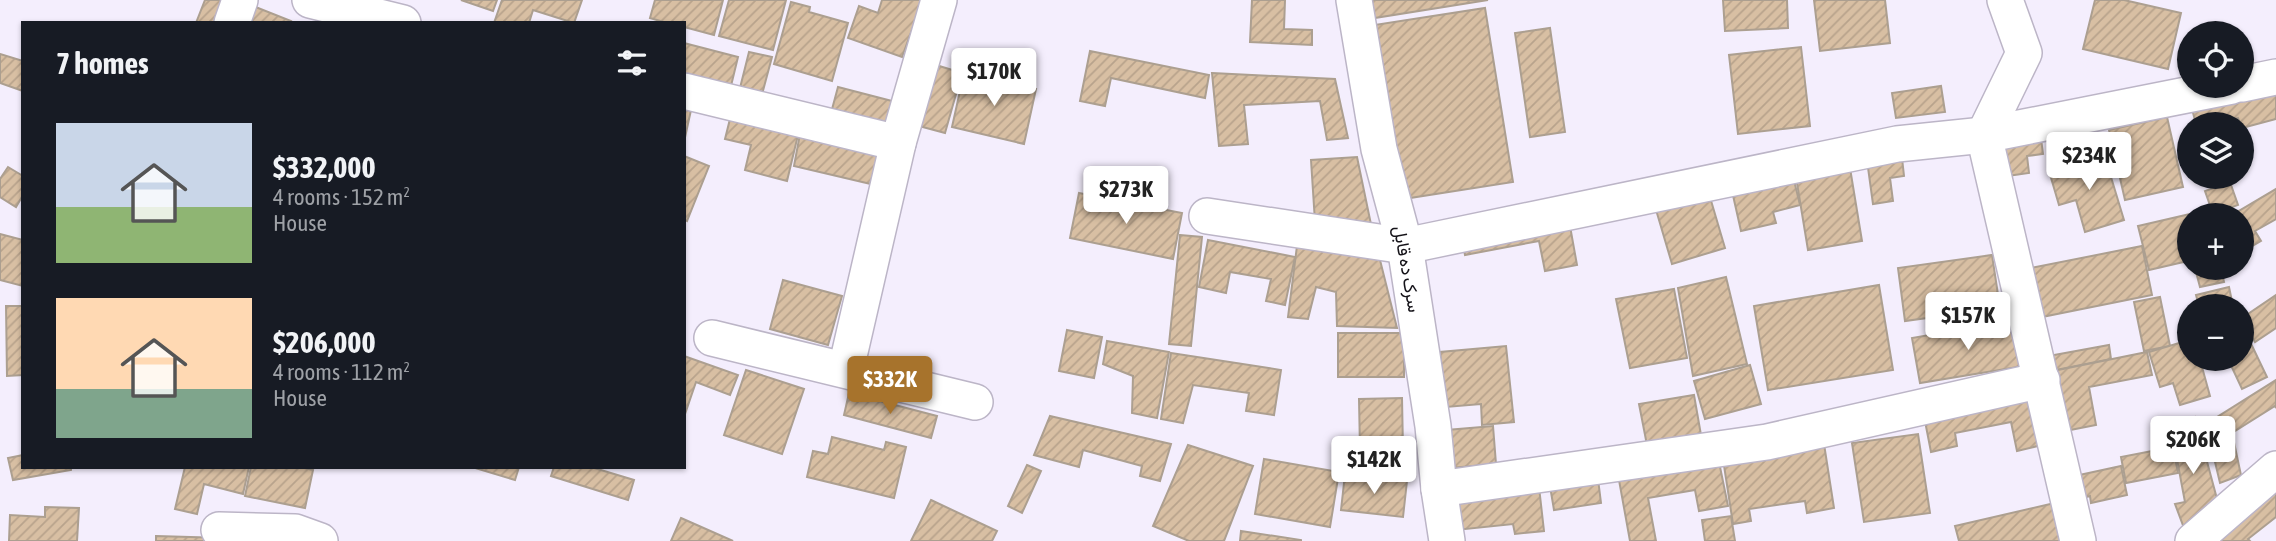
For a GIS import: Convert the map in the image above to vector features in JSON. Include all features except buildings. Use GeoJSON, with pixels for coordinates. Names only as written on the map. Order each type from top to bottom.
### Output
{"type":"FeatureCollection","features":[{"type":"Feature","properties":{"kind":"street"},"geometry":{"type":"LineString","coordinates":[[233,21],[240,0]]}},
{"type":"Feature","properties":{"kind":"street"},"geometry":{"type":"LineString","coordinates":[[310,0],[395,21]]}},
{"type":"Feature","properties":{"kind":"street"},"geometry":{"type":"LineString","coordinates":[[846,369],[898,143],[939,0]]}},
{"type":"Feature","properties":{"kind":"street","name":"سرک ده قابل"},"geometry":{"type":"LineString","coordinates":[[1354,0],[1379,149],[1405,246],[1433,426],[1438,489],[1447,541]]}},
{"type":"Feature","properties":{"kind":"street"},"geometry":{"type":"LineString","coordinates":[[2004,0],[2024,53],[1984,135],[2078,541]]}},
{"type":"Feature","properties":{"kind":"street"},"geometry":{"type":"LineString","coordinates":[[2254,82],[2276,77]]}},
{"type":"Feature","properties":{"kind":"street"},"geometry":{"type":"LineString","coordinates":[[686,91],[898,143]]}},
{"type":"Feature","properties":{"kind":"street"},"geometry":{"type":"LineString","coordinates":[[1207,216],[1405,246],[1897,144],[1984,135],[2177,97]]}},
{"type":"Feature","properties":{"kind":"street"},"geometry":{"type":"LineString","coordinates":[[712,338],[975,402]]}},
{"type":"Feature","properties":{"kind":"street"},"geometry":{"type":"LineString","coordinates":[[1438,489],[1767,442],[2042,380]]}},
{"type":"Feature","properties":{"kind":"street"},"geometry":{"type":"LineString","coordinates":[[2193,541],[2276,468]]}},
{"type":"Feature","properties":{"kind":"street"},"geometry":{"type":"LineString","coordinates":[[219,530],[295,532],[320,541]]}}]}
